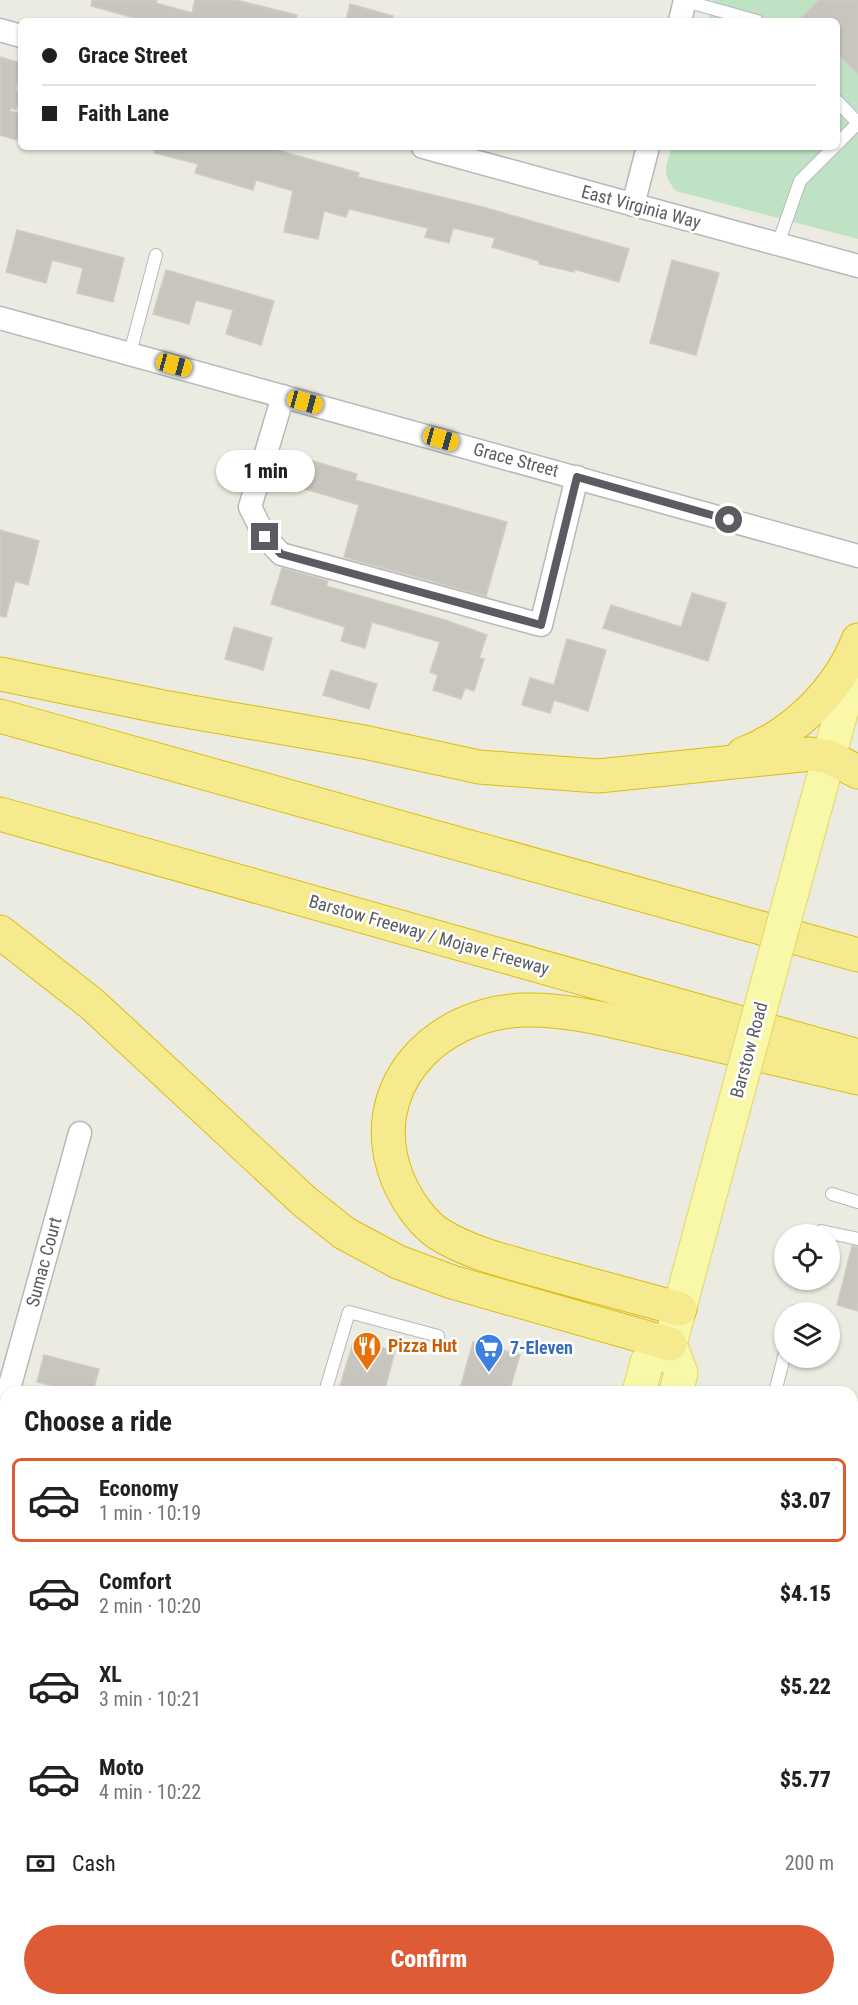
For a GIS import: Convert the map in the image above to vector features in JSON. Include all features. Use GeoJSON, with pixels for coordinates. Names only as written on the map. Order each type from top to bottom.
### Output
{"type":"FeatureCollection","features":[{"type":"Feature","properties":{"kind":"highway"},"geometry":{"type":"LineString","coordinates":[[717,763],[749,751],[777,736],[803,716],[842,674],[858,640]]}},
{"type":"Feature","properties":{"kind":"highway"},"geometry":{"type":"LineString","coordinates":[[0,674],[163,707],[364,742],[479,767],[598,777],[792,754],[829,757],[858,772]]}},
{"type":"Feature","properties":{"kind":"highway"},"geometry":{"type":"LineString","coordinates":[[0,716],[858,955]]}},
{"type":"Feature","properties":{"kind":"highway","name":"Barstow Freeway / Mojave Freeway"},"geometry":{"type":"LineString","coordinates":[[0,814],[858,1056]]}},
{"type":"Feature","properties":{"kind":"highway"},"geometry":{"type":"LineString","coordinates":[[0,932],[92,1004],[304,1201],[344,1233],[398,1262],[452,1282],[670,1344]]}},
{"type":"Feature","properties":{"kind":"highway"},"geometry":{"type":"LineString","coordinates":[[680,1309],[481,1255],[437,1233],[405,1198],[391,1162],[388,1127],[396,1093],[411,1062],[435,1039],[463,1023],[493,1014],[525,1010],[596,1017],[858,1078]]}},
{"type":"Feature","properties":{"kind":"main road","name":"Barstow Road"},"geometry":{"type":"LineString","coordinates":[[670,1344],[858,651]]}},
{"type":"Feature","properties":{"kind":"main road"},"geometry":{"type":"LineString","coordinates":[[641,1386],[647,1362],[670,1344],[681,1373],[678,1386]]}},
{"type":"Feature","properties":{"kind":"street"},"geometry":{"type":"LineString","coordinates":[[681,18],[685,0]]}},
{"type":"Feature","properties":{"kind":"street"},"geometry":{"type":"LineString","coordinates":[[0,30],[18,35]]}},
{"type":"Feature","properties":{"kind":"street","name":"East Virginia Way"},"geometry":{"type":"LineString","coordinates":[[434,150],[858,266]]}},
{"type":"Feature","properties":{"kind":"street"},"geometry":{"type":"LineString","coordinates":[[633,205],[647,150]]}},
{"type":"Feature","properties":{"kind":"street","name":"Grace Street"},"geometry":{"type":"LineString","coordinates":[[0,318],[858,556]]}},
{"type":"Feature","properties":{"kind":"street"},"geometry":{"type":"LineString","coordinates":[[283,396],[250,507],[265,537],[281,554],[541,625],[577,477]]}},
{"type":"Feature","properties":{"kind":"street","name":"Sumac Court"},"geometry":{"type":"LineString","coordinates":[[10,1386],[80,1133]]}},
{"type":"Feature","properties":{"kind":"lane"},"geometry":{"type":"LineString","coordinates":[[685,0],[747,18]]}},
{"type":"Feature","properties":{"kind":"lane"},"geometry":{"type":"LineString","coordinates":[[840,104],[858,123],[840,142]]}},
{"type":"Feature","properties":{"kind":"lane"},"geometry":{"type":"LineString","coordinates":[[778,244],[800,181],[832,150]]}},
{"type":"Feature","properties":{"kind":"lane"},"geometry":{"type":"LineString","coordinates":[[130,353],[156,255]]}},
{"type":"Feature","properties":{"kind":"lane"},"geometry":{"type":"LineString","coordinates":[[832,1194],[858,1202]]}},
{"type":"Feature","properties":{"kind":"lane"},"geometry":{"type":"LineString","coordinates":[[840,1235],[858,1239]]}},
{"type":"Feature","properties":{"kind":"lane"},"geometry":{"type":"LineString","coordinates":[[327,1386],[349,1312],[438,1336]]}},
{"type":"Feature","properties":{"kind":"lane"},"geometry":{"type":"LineString","coordinates":[[777,1386],[781,1368]]}},
{"type":"Feature","properties":{"kind":"green space"},"geometry":{"type":"Polygon","coordinates":[[[713,0],[858,0],[858,239],[676,191],[671,185],[666,170],[671,150],[840,150],[840,18],[709,18],[713,0]]]}},
{"type":"Feature","properties":{"kind":"building"},"geometry":{"type":"Polygon","coordinates":[[[92,0],[157,0],[156,3],[192,13],[195,0],[236,0],[297,15],[296,18],[134,18],[91,6],[92,0]]]}},
{"type":"Feature","properties":{"kind":"building"},"geometry":{"type":"Polygon","coordinates":[[[819,0],[858,0],[858,74],[840,56],[840,18],[801,18],[819,0]]]}},
{"type":"Feature","properties":{"kind":"building"},"geometry":{"type":"Polygon","coordinates":[[[350,4],[393,16],[393,18],[347,18],[350,4]]]}},
{"type":"Feature","properties":{"kind":"building"},"geometry":{"type":"Polygon","coordinates":[[[0,57],[18,62],[16,90],[18,103],[16,110],[11,108],[10,111],[18,113],[18,134],[17,140],[0,135],[0,57]]]}},
{"type":"Feature","properties":{"kind":"building"},"geometry":{"type":"Polygon","coordinates":[[[154,150],[277,150],[359,173],[358,177],[479,206],[629,249],[619,282],[574,269],[574,272],[539,264],[539,261],[492,247],[495,238],[453,228],[449,243],[425,237],[428,228],[349,209],[346,217],[324,211],[318,239],[284,232],[293,191],[256,180],[253,190],[195,173],[198,164],[154,153],[154,150]]]}},
{"type":"Feature","properties":{"kind":"building"},"geometry":{"type":"Polygon","coordinates":[[[17,230],[124,258],[113,302],[77,293],[83,268],[52,260],[46,283],[6,272],[17,230]]]}},
{"type":"Feature","properties":{"kind":"building"},"geometry":{"type":"Polygon","coordinates":[[[672,260],[719,273],[696,355],[650,343],[672,260]]]}},
{"type":"Feature","properties":{"kind":"building"},"geometry":{"type":"Polygon","coordinates":[[[166,270],[274,301],[261,345],[226,334],[233,310],[196,300],[189,324],[153,314],[166,270]]]}},
{"type":"Feature","properties":{"kind":"building"},"geometry":{"type":"Polygon","coordinates":[[[293,455],[357,474],[355,480],[507,522],[486,596],[344,557],[359,505],[285,483],[293,455]]]}},
{"type":"Feature","properties":{"kind":"building"},"geometry":{"type":"Polygon","coordinates":[[[0,530],[39,541],[28,585],[15,581],[6,617],[0,616],[0,530]]]}},
{"type":"Feature","properties":{"kind":"building"},"geometry":{"type":"Polygon","coordinates":[[[282,568],[328,581],[326,586],[445,620],[487,635],[479,658],[484,659],[474,691],[465,688],[461,699],[433,690],[438,675],[430,672],[440,642],[372,622],[365,648],[341,641],[345,627],[271,604],[282,568]]]}},
{"type":"Feature","properties":{"kind":"building"},"geometry":{"type":"Polygon","coordinates":[[[692,593],[726,603],[708,661],[603,628],[611,605],[681,627],[692,593]]]}},
{"type":"Feature","properties":{"kind":"building"},"geometry":{"type":"Polygon","coordinates":[[[234,627],[272,638],[263,670],[225,659],[234,627]]]}},
{"type":"Feature","properties":{"kind":"building"},"geometry":{"type":"Polygon","coordinates":[[[567,639],[606,650],[588,711],[554,700],[550,713],[522,705],[530,678],[554,685],[567,639]]]}},
{"type":"Feature","properties":{"kind":"building"},"geometry":{"type":"Polygon","coordinates":[[[331,670],[377,684],[369,709],[323,695],[331,670]]]}},
{"type":"Feature","properties":{"kind":"building"},"geometry":{"type":"Polygon","coordinates":[[[852,1246],[858,1247],[858,1311],[840,1306],[840,1302],[838,1302],[852,1246]]]}},
{"type":"Feature","properties":{"kind":"building","name":"Pizza Hut"},"geometry":{"type":"Polygon","coordinates":[[[354,1340],[395,1351],[386,1386],[340,1386],[354,1340]]]}},
{"type":"Feature","properties":{"kind":"building","name":"7-Eleven"},"geometry":{"type":"Polygon","coordinates":[[[473,1342],[520,1355],[511,1386],[461,1386],[473,1342]]]}},
{"type":"Feature","properties":{"kind":"building"},"geometry":{"type":"Polygon","coordinates":[[[44,1355],[99,1369],[95,1386],[53,1386],[37,1382],[44,1355]]]}},
{"type":"Feature","properties":{"kind":"place","name":"Pizza Hut"},"geometry":{"type":"Point","coordinates":[367,1372]}},
{"type":"Feature","properties":{"kind":"place","name":"7-Eleven"},"geometry":{"type":"Point","coordinates":[489,1374]}},
{"type":"Feature","properties":{"kind":"route"},"geometry":{"type":"LineString","coordinates":[[265,537],[281,554],[541,625],[577,477],[729,520]]}}]}
